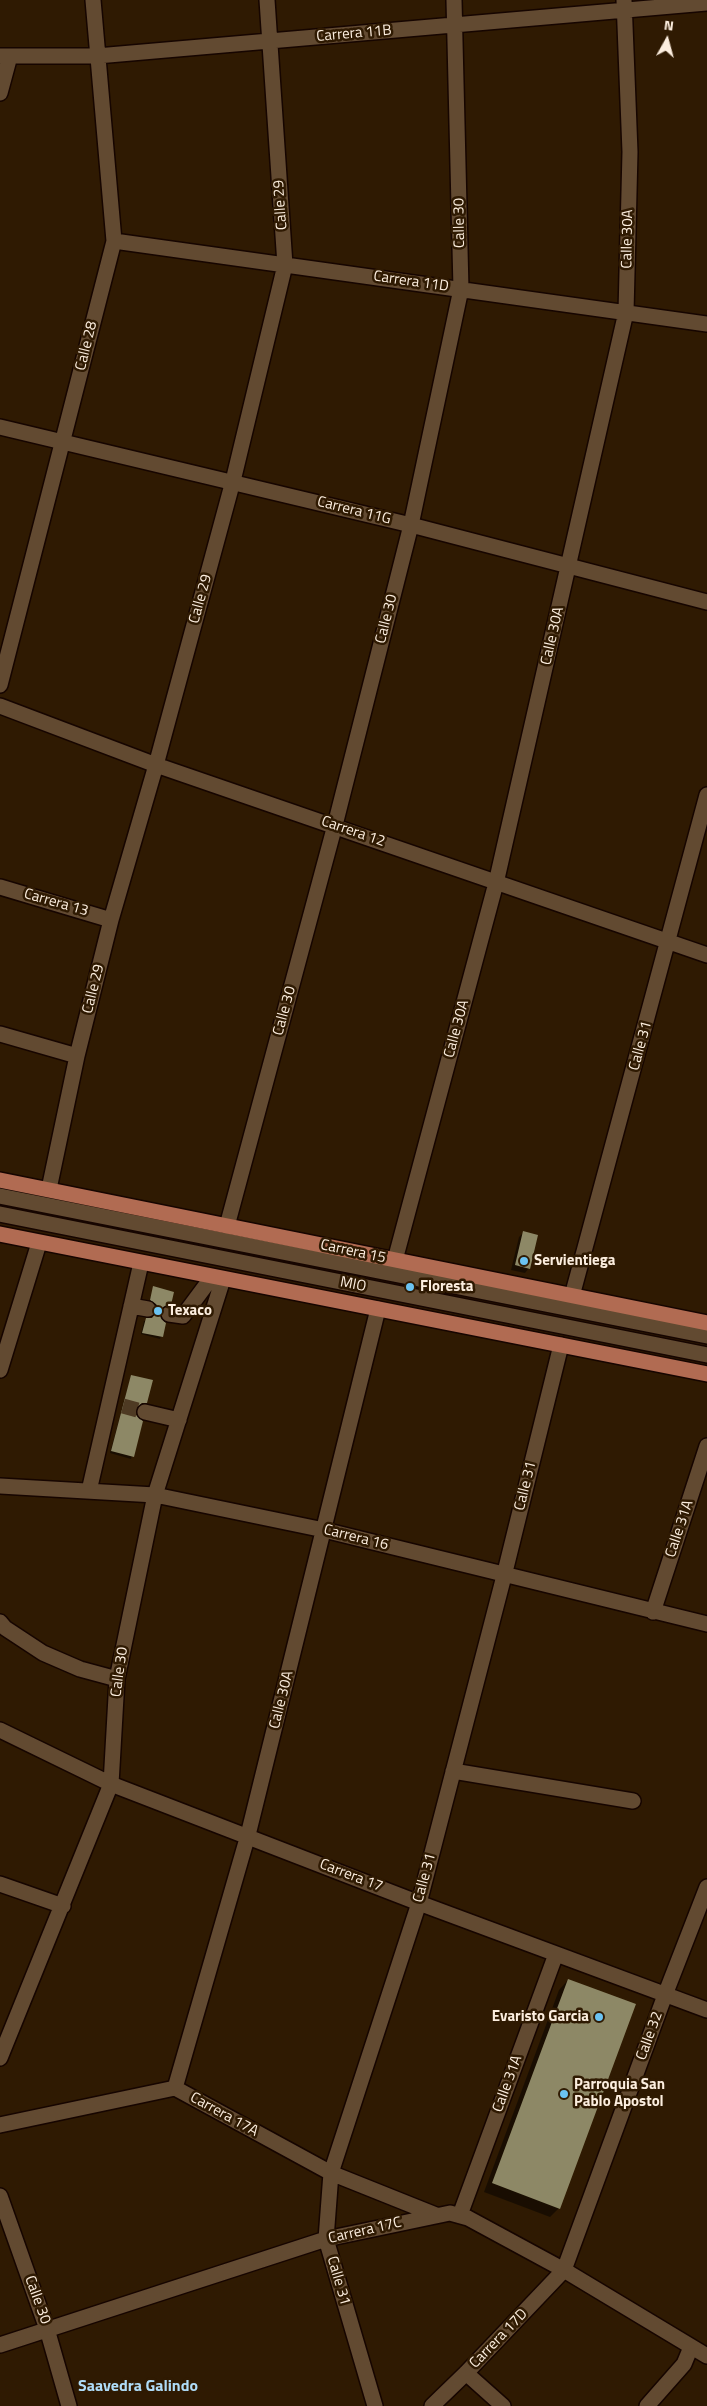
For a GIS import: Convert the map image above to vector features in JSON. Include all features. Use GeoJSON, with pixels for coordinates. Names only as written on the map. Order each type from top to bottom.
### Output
{"type":"FeatureCollection","features":[{"type":"Feature","properties":{"kind":"main road","name":"Carrera 15"},"geometry":{"type":"LineString","coordinates":[[0,1180],[707,1323]]}},
{"type":"Feature","properties":{"kind":"main road"},"geometry":{"type":"LineString","coordinates":[[0,1234],[707,1374]]}},
{"type":"Feature","properties":{"kind":"street","name":"Calle 28"},"geometry":{"type":"LineString","coordinates":[[0,685],[114,241],[93,0]]}},
{"type":"Feature","properties":{"kind":"street","name":"Calle 29"},"geometry":{"type":"LineString","coordinates":[[49,1189],[77,1056],[111,920],[156,765],[232,481],[285,265],[267,0]]}},
{"type":"Feature","properties":{"kind":"street","name":"Calle 30"},"geometry":{"type":"LineString","coordinates":[[227,1226],[335,826],[411,525],[461,289],[454,0]]}},
{"type":"Feature","properties":{"kind":"street","name":"Carrera 11B"},"geometry":{"type":"LineString","coordinates":[[5,56],[97,56],[456,25],[625,5],[707,3]]}},
{"type":"Feature","properties":{"kind":"street","name":"Calle 30A"},"geometry":{"type":"LineString","coordinates":[[395,1260],[496,883],[570,565],[626,312],[630,152],[625,5]]}},
{"type":"Feature","properties":{"kind":"street"},"geometry":{"type":"LineString","coordinates":[[0,93],[5,56]]}},
{"type":"Feature","properties":{"kind":"street","name":"Carrera 11D"},"geometry":{"type":"LineString","coordinates":[[114,241],[707,324]]}},
{"type":"Feature","properties":{"kind":"street","name":"Carrera 11G"},"geometry":{"type":"LineString","coordinates":[[0,427],[411,525],[707,602]]}},
{"type":"Feature","properties":{"kind":"street","name":"Carrera 12"},"geometry":{"type":"LineString","coordinates":[[0,706],[156,765],[707,955]]}},
{"type":"Feature","properties":{"kind":"street","name":"Calle 31"},"geometry":{"type":"LineString","coordinates":[[572,1296],[707,796]]}},
{"type":"Feature","properties":{"kind":"street","name":"Carrera 13"},"geometry":{"type":"LineString","coordinates":[[0,887],[111,920]]}},
{"type":"Feature","properties":{"kind":"street"},"geometry":{"type":"LineString","coordinates":[[0,1034],[77,1056]]}},
{"type":"Feature","properties":{"kind":"street","name":"MIO"},"geometry":{"type":"LineString","coordinates":[[0,1196],[707,1336]]}},
{"type":"Feature","properties":{"kind":"street","name":"MIO"},"geometry":{"type":"LineString","coordinates":[[0,1214],[707,1355]]}},
{"type":"Feature","properties":{"kind":"street"},"geometry":{"type":"LineString","coordinates":[[0,1370],[39,1243]]}},
{"type":"Feature","properties":{"kind":"street"},"geometry":{"type":"LineString","coordinates":[[89,1491],[116,1405],[131,1306],[141,1263]]}},
{"type":"Feature","properties":{"kind":"street","name":"Calle 30"},"geometry":{"type":"LineString","coordinates":[[0,2058],[111,1784],[117,1679],[155,1495],[210,1321],[217,1278]]}},
{"type":"Feature","properties":{"kind":"street"},"geometry":{"type":"LineString","coordinates":[[210,1321],[176,1315],[217,1278]]}},
{"type":"Feature","properties":{"kind":"street"},"geometry":{"type":"LineString","coordinates":[[131,1306],[148,1309]]}},
{"type":"Feature","properties":{"kind":"street","name":"Calle 30A"},"geometry":{"type":"LineString","coordinates":[[175,2088],[248,1835],[378,1309]]}},
{"type":"Feature","properties":{"kind":"street","name":"Calle 31"},"geometry":{"type":"LineString","coordinates":[[374,2406],[326,2239],[331,2173],[419,1902],[504,1576],[561,1345]]}},
{"type":"Feature","properties":{"kind":"street"},"geometry":{"type":"LineString","coordinates":[[145,1412],[178,1420]]}},
{"type":"Feature","properties":{"kind":"street","name":"Calle 31A"},"geometry":{"type":"LineString","coordinates":[[653,1612],[707,1446]]}},
{"type":"Feature","properties":{"kind":"street","name":"Carrera 16"},"geometry":{"type":"LineString","coordinates":[[0,1486],[155,1495],[324,1530],[504,1576],[707,1624]]}},
{"type":"Feature","properties":{"kind":"street"},"geometry":{"type":"LineString","coordinates":[[0,1622],[5,1628],[43,1653],[80,1669],[117,1679]]}},
{"type":"Feature","properties":{"kind":"street","name":"Carrera 17"},"geometry":{"type":"LineString","coordinates":[[0,1730],[111,1784],[707,2010]]}},
{"type":"Feature","properties":{"kind":"street"},"geometry":{"type":"LineString","coordinates":[[453,1771],[634,1801]]}},
{"type":"Feature","properties":{"kind":"street"},"geometry":{"type":"LineString","coordinates":[[0,1884],[63,1906]]}},
{"type":"Feature","properties":{"kind":"street","name":"Calle 32"},"geometry":{"type":"LineString","coordinates":[[564,2270],[665,1995],[707,1887]]}},
{"type":"Feature","properties":{"kind":"street","name":"Calle 31A"},"geometry":{"type":"LineString","coordinates":[[460,2215],[556,1954]]}},
{"type":"Feature","properties":{"kind":"street","name":"Carrera 17A"},"geometry":{"type":"LineString","coordinates":[[0,2125],[175,2088],[331,2173],[436,2215]]}},
{"type":"Feature","properties":{"kind":"street","name":"Calle 30"},"geometry":{"type":"LineString","coordinates":[[0,2196],[48,2329],[70,2406]]}},
{"type":"Feature","properties":{"kind":"street","name":"Carrera 17C"},"geometry":{"type":"LineString","coordinates":[[0,2345],[326,2239],[436,2215],[460,2215],[564,2270],[707,2356]]}},
{"type":"Feature","properties":{"kind":"street","name":"Carrera 17D"},"geometry":{"type":"LineString","coordinates":[[432,2406],[564,2270]]}},
{"type":"Feature","properties":{"kind":"street"},"geometry":{"type":"LineString","coordinates":[[647,2406],[684,2364],[691,2347]]}},
{"type":"Feature","properties":{"kind":"street"},"geometry":{"type":"LineString","coordinates":[[466,2373],[503,2406]]}},
{"type":"Feature","properties":{"kind":"building"},"geometry":{"type":"Polygon","coordinates":[[[523,1231],[538,1235],[530,1269],[515,1265],[523,1231]]]}},
{"type":"Feature","properties":{"kind":"building"},"geometry":{"type":"Polygon","coordinates":[[[153,1286],[174,1292],[171,1305],[165,1306],[160,1312],[161,1318],[166,1323],[163,1337],[142,1333],[146,1318],[152,1318],[157,1311],[157,1305],[150,1300],[153,1286]]]}},
{"type":"Feature","properties":{"kind":"building"},"geometry":{"type":"Polygon","coordinates":[[[131,1375],[153,1380],[147,1403],[142,1403],[136,1409],[136,1415],[143,1421],[134,1457],[111,1451],[131,1375]]]}},
{"type":"Feature","properties":{"kind":"building","name":"Parroquia San Pablo Apostol"},"geometry":{"type":"Polygon","coordinates":[[[568,1979],[636,2004],[560,2209],[492,2183],[568,1979]]]}},
{"type":"Feature","properties":{"kind":"tunnel"},"geometry":{"type":"LineString","coordinates":[[123,1406],[145,1412]]}},
{"type":"Feature","properties":{"kind":"place","name":"Servientiega"},"geometry":{"type":"Point","coordinates":[524,1261]}},
{"type":"Feature","properties":{"kind":"place","name":"Floresta"},"geometry":{"type":"Point","coordinates":[410,1287]}},
{"type":"Feature","properties":{"kind":"place","name":"Texaco"},"geometry":{"type":"Point","coordinates":[158,1311]}},
{"type":"Feature","properties":{"kind":"place","name":"Evaristo Garcia"},"geometry":{"type":"Point","coordinates":[599,2017]}},
{"type":"Feature","properties":{"kind":"place","name":"Parroquia San Pablo Apostol"},"geometry":{"type":"Point","coordinates":[564,2094]}},
{"type":"Feature","properties":{"kind":"district","name":"Saavedra Galindo"},"geometry":{"type":"Point","coordinates":[138,2387]}}]}
